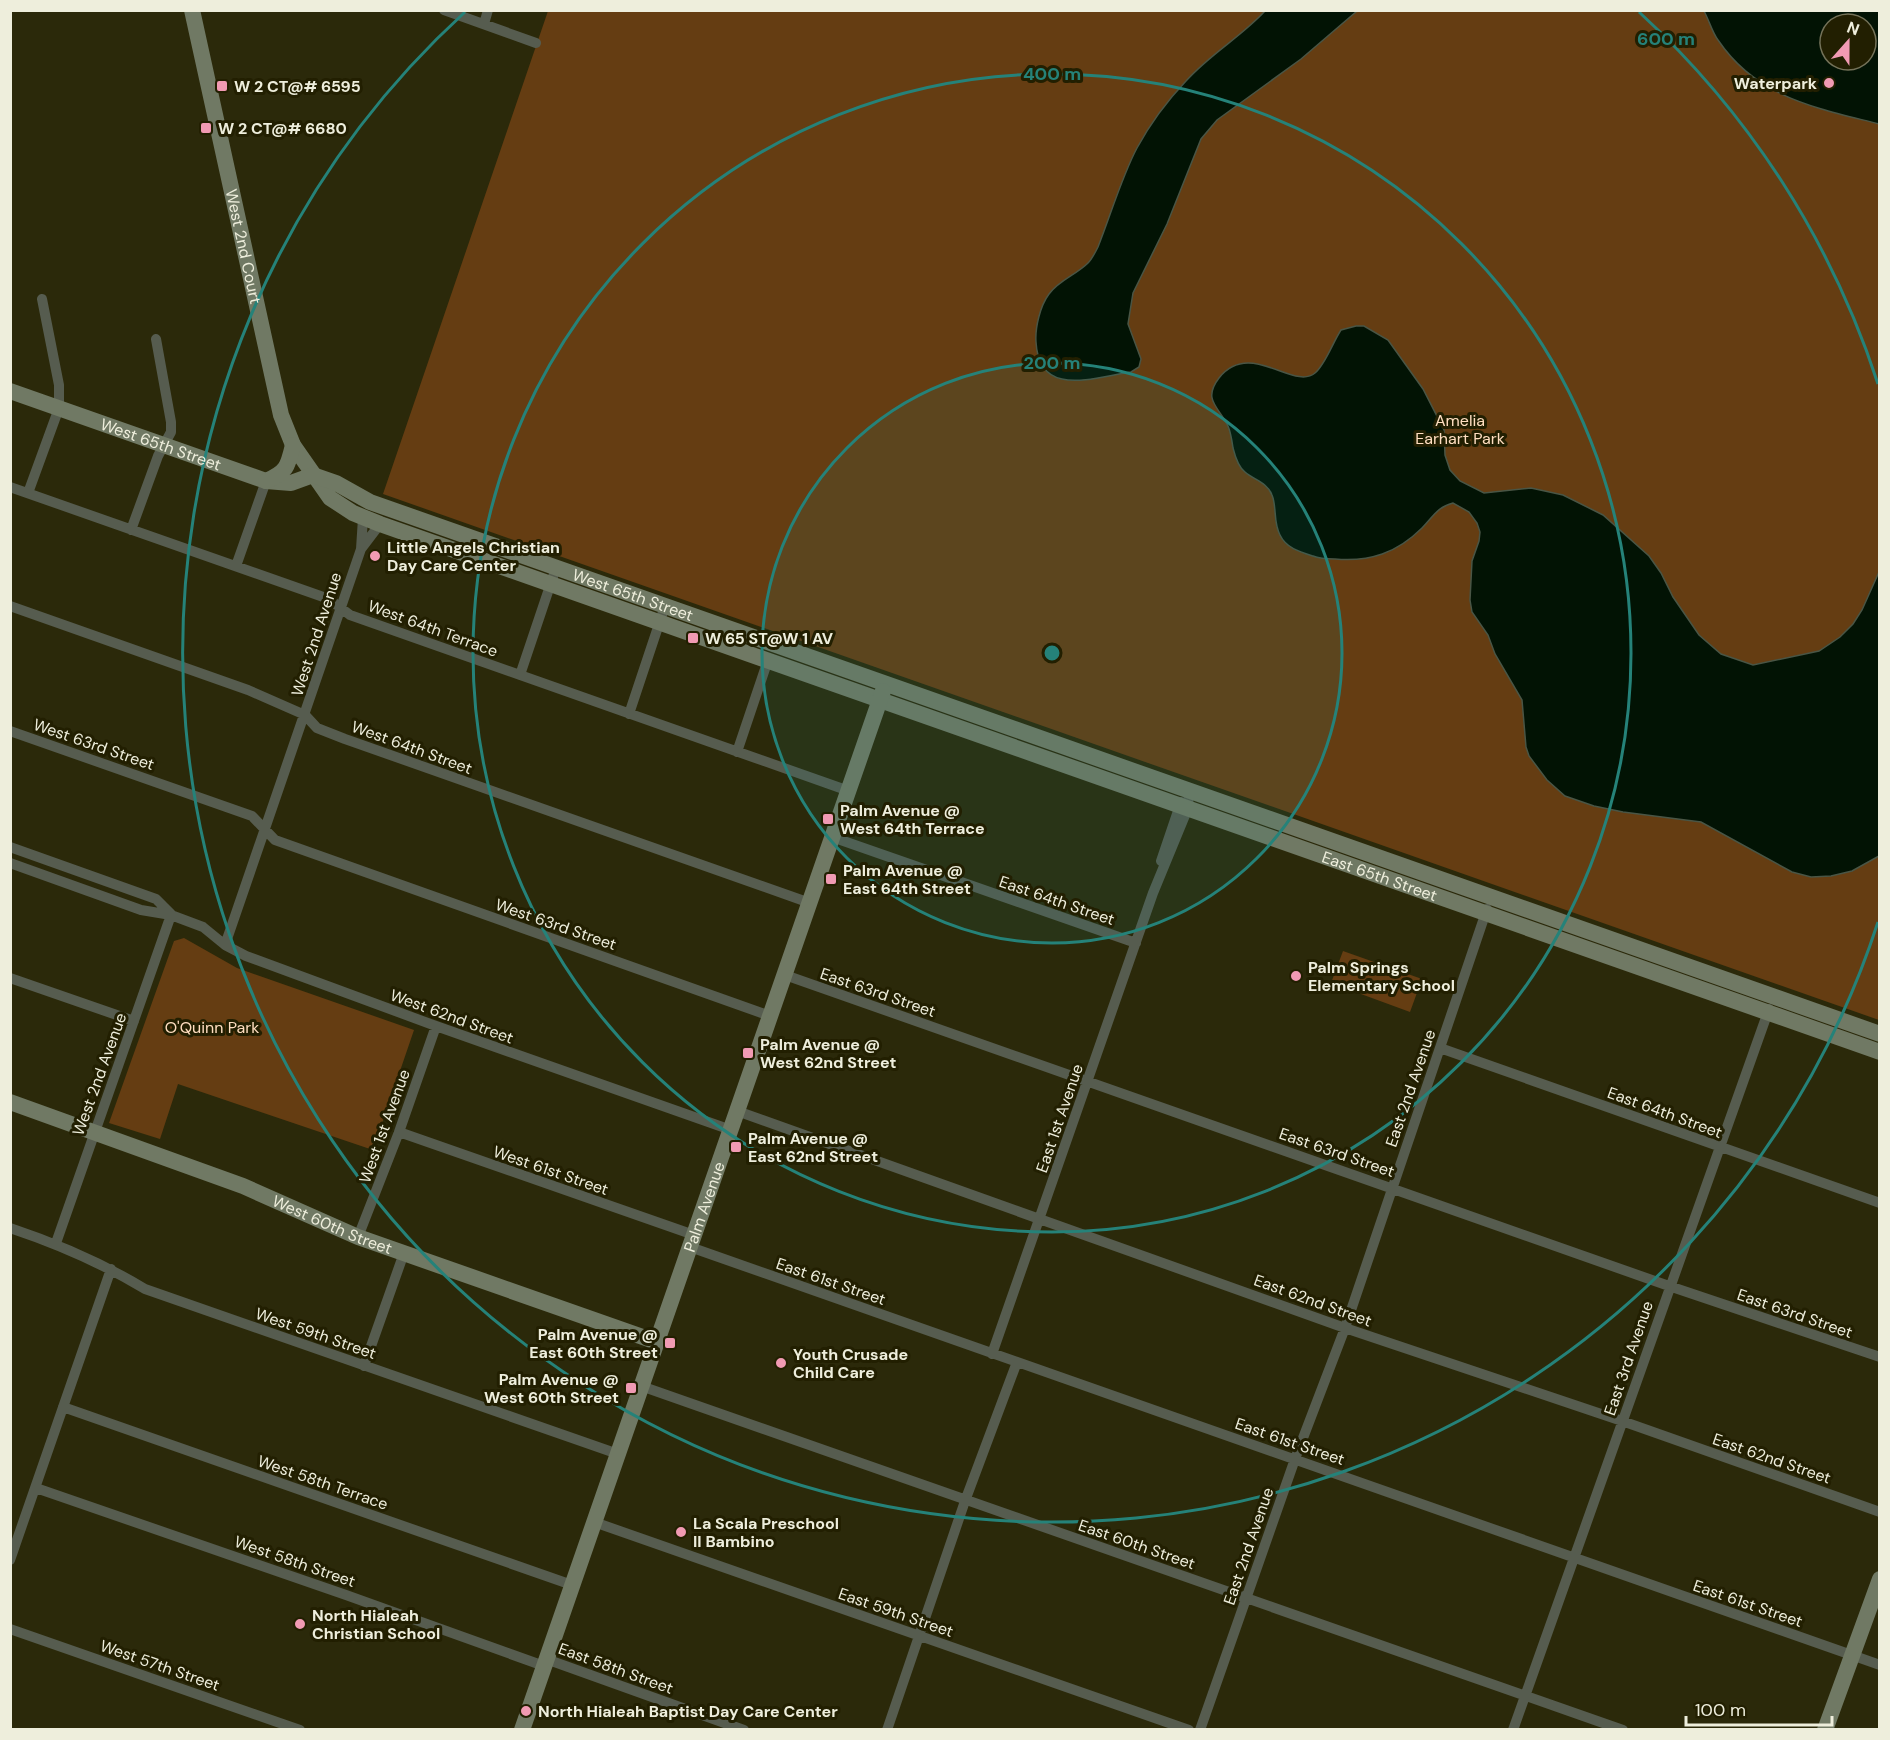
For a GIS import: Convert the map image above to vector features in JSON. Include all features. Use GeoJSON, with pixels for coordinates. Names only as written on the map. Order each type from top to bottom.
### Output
{"type":"FeatureCollection","features":[{"type":"Feature","properties":{"kind":"main road","name":"West 2nd Court"},"geometry":{"type":"LineString","coordinates":[[192,10],[281,415],[293,445],[313,475]]}},
{"type":"Feature","properties":{"kind":"main road","name":"West 65th Street"},"geometry":{"type":"LineString","coordinates":[[10,391],[266,481],[291,483],[313,475],[336,483],[370,502],[553,575],[883,692]]}},
{"type":"Feature","properties":{"kind":"main road"},"geometry":{"type":"LineString","coordinates":[[266,481],[284,472],[293,445]]}},
{"type":"Feature","properties":{"kind":"main road","name":"West 65th Street"},"geometry":{"type":"LineString","coordinates":[[313,475],[330,498],[363,518],[553,575]]}},
{"type":"Feature","properties":{"kind":"main road","name":"West 65th Street"},"geometry":{"type":"LineString","coordinates":[[662,614],[768,660],[883,692]]}},
{"type":"Feature","properties":{"kind":"main road","name":"East 65th Street"},"geometry":{"type":"LineString","coordinates":[[883,692],[1189,791],[1488,905],[1771,1005],[1880,1052]]}},
{"type":"Feature","properties":{"kind":"main road","name":"East 65th Street"},"geometry":{"type":"LineString","coordinates":[[883,692],[1183,807],[1488,905]]}},
{"type":"Feature","properties":{"kind":"main road","name":"Palm Avenue"},"geometry":{"type":"LineString","coordinates":[[522,1730],[883,692]]}},
{"type":"Feature","properties":{"kind":"main road","name":"East 65th Street"},"geometry":{"type":"LineString","coordinates":[[1771,1005],[1880,1034]]}},
{"type":"Feature","properties":{"kind":"main road","name":"West 60th Street"},"geometry":{"type":"LineString","coordinates":[[10,1102],[243,1186],[358,1237],[657,1342]]}},
{"type":"Feature","properties":{"kind":"main road"},"geometry":{"type":"LineString","coordinates":[[1825,1730],[1880,1579]]}},
{"type":"Feature","properties":{"kind":"street"},"geometry":{"type":"LineString","coordinates":[[444,10],[536,43]]}},
{"type":"Feature","properties":{"kind":"street"},"geometry":{"type":"LineString","coordinates":[[484,24],[488,10]]}},
{"type":"Feature","properties":{"kind":"street"},"geometry":{"type":"LineString","coordinates":[[28,493],[59,408],[59,385],[42,299]]}},
{"type":"Feature","properties":{"kind":"street"},"geometry":{"type":"LineString","coordinates":[[131,530],[158,456],[171,432],[156,339]]}},
{"type":"Feature","properties":{"kind":"street"},"geometry":{"type":"LineString","coordinates":[[236,566],[266,481]]}},
{"type":"Feature","properties":{"kind":"street","name":"West 64th Terrace"},"geometry":{"type":"LineString","coordinates":[[10,487],[329,599],[350,615],[849,791]]}},
{"type":"Feature","properties":{"kind":"street","name":"West 2nd Avenue"},"geometry":{"type":"LineString","coordinates":[[225,945],[361,549],[363,518]]}},
{"type":"Feature","properties":{"kind":"street","name":"West 2nd Avenue"},"geometry":{"type":"LineString","coordinates":[[361,549],[380,524]]}},
{"type":"Feature","properties":{"kind":"street"},"geometry":{"type":"LineString","coordinates":[[520,675],[553,575]]}},
{"type":"Feature","properties":{"kind":"street","name":"West 64th Street"},"geometry":{"type":"LineString","coordinates":[[10,606],[248,690],[305,715],[317,728],[345,739],[810,903]]}},
{"type":"Feature","properties":{"kind":"street"},"geometry":{"type":"LineString","coordinates":[[629,714],[662,614]]}},
{"type":"Feature","properties":{"kind":"street"},"geometry":{"type":"LineString","coordinates":[[737,752],[768,660]]}},
{"type":"Feature","properties":{"kind":"street","name":"West 63rd Street"},"geometry":{"type":"LineString","coordinates":[[10,731],[252,816],[275,840],[770,1016]]}},
{"type":"Feature","properties":{"kind":"street","name":"East 1st Avenue"},"geometry":{"type":"LineString","coordinates":[[992,1354],[1136,943],[1153,893],[1159,866],[1189,791]]}},
{"type":"Feature","properties":{"kind":"street","name":"East 64th Street"},"geometry":{"type":"LineString","coordinates":[[832,837],[1136,943]]}},
{"type":"Feature","properties":{"kind":"street","name":"West 62nd Street"},"geometry":{"type":"LineString","coordinates":[[10,847],[156,899],[171,915]]}},
{"type":"Feature","properties":{"kind":"street","name":"West 62nd Street"},"geometry":{"type":"LineString","coordinates":[[10,863],[141,910],[171,915],[203,927],[225,945],[246,956],[731,1130]]}},
{"type":"Feature","properties":{"kind":"street","name":"East 2nd Avenue"},"geometry":{"type":"LineString","coordinates":[[1200,1730],[1295,1459],[1345,1328],[1488,905]]}},
{"type":"Feature","properties":{"kind":"street","name":"West 2nd Avenue"},"geometry":{"type":"LineString","coordinates":[[56,1244],[171,915]]}},
{"type":"Feature","properties":{"kind":"street","name":"East 63rd Street"},"geometry":{"type":"LineString","coordinates":[[785,975],[1880,1358]]}},
{"type":"Feature","properties":{"kind":"street"},"geometry":{"type":"LineString","coordinates":[[10,978],[134,1021]]}},
{"type":"Feature","properties":{"kind":"street","name":"East 3rd Avenue"},"geometry":{"type":"LineString","coordinates":[[1513,1730],[1669,1286],[1771,1005]]}},
{"type":"Feature","properties":{"kind":"street","name":"West 1st Avenue"},"geometry":{"type":"LineString","coordinates":[[358,1237],[399,1132],[436,1026]]}},
{"type":"Feature","properties":{"kind":"street","name":"East 64th Street"},"geometry":{"type":"LineString","coordinates":[[1440,1048],[1880,1203]]}},
{"type":"Feature","properties":{"kind":"street","name":"East 62nd Street"},"geometry":{"type":"LineString","coordinates":[[737,1111],[1345,1328],[1622,1421],[1880,1512]]}},
{"type":"Feature","properties":{"kind":"street","name":"West 61st Street"},"geometry":{"type":"LineString","coordinates":[[399,1132],[692,1241]]}},
{"type":"Feature","properties":{"kind":"street","name":"West 59th Street"},"geometry":{"type":"LineString","coordinates":[[10,1228],[56,1244],[111,1269],[145,1289],[618,1454]]}},
{"type":"Feature","properties":{"kind":"street","name":"East 61st Street"},"geometry":{"type":"LineString","coordinates":[[692,1241],[992,1354],[1880,1665]]}},
{"type":"Feature","properties":{"kind":"street"},"geometry":{"type":"LineString","coordinates":[[364,1366],[404,1254]]}},
{"type":"Feature","properties":{"kind":"street"},"geometry":{"type":"LineString","coordinates":[[10,1560],[111,1269]]}},
{"type":"Feature","properties":{"kind":"street"},"geometry":{"type":"LineString","coordinates":[[887,1730],[965,1501],[1017,1362]]}},
{"type":"Feature","properties":{"kind":"street","name":"East 60th Street"},"geometry":{"type":"LineString","coordinates":[[642,1386],[1623,1730]]}},
{"type":"Feature","properties":{"kind":"street","name":"West 58th Terrace"},"geometry":{"type":"LineString","coordinates":[[63,1407],[572,1585]]}},
{"type":"Feature","properties":{"kind":"street","name":"West 58th Street"},"geometry":{"type":"LineString","coordinates":[[36,1488],[545,1663]]}},
{"type":"Feature","properties":{"kind":"street","name":"East 59th Street"},"geometry":{"type":"LineString","coordinates":[[594,1522],[1189,1730]]}},
{"type":"Feature","properties":{"kind":"street","name":"West 57th Street"},"geometry":{"type":"LineString","coordinates":[[10,1629],[300,1730]]}},
{"type":"Feature","properties":{"kind":"street","name":"East 58th Street"},"geometry":{"type":"LineString","coordinates":[[545,1663],[744,1730]]}},
{"type":"Feature","properties":{"kind":"green space","name":"Amelia Earhart Park"},"geometry":{"type":"Polygon","coordinates":[[[548,11],[1879,11],[1879,1020],[383,494],[548,11]]]}},
{"type":"Feature","properties":{"kind":"green space","name":"O'Quinn Park"},"geometry":{"type":"Polygon","coordinates":[[[184,938],[237,968],[414,1030],[373,1150],[178,1084],[160,1139],[109,1123],[174,941],[184,938]]]}},
{"type":"Feature","properties":{"kind":"green space"},"geometry":{"type":"Polygon","coordinates":[[[1343,951],[1422,979],[1410,1012],[1331,983],[1343,951]]]}},
{"type":"Feature","properties":{"kind":"shaded area"},"geometry":{"type":"Polygon","coordinates":[[[1265,11],[1357,11],[1301,59],[1217,120],[1201,139],[1167,224],[1133,293],[1128,324],[1141,359],[1139,367],[1131,372],[1085,380],[1058,378],[1047,371],[1039,360],[1036,342],[1039,317],[1046,299],[1053,289],[1083,267],[1093,256],[1137,148],[1166,105],[1195,71],[1265,11]]]}},
{"type":"Feature","properties":{"kind":"shaded area","name":"Waterpark"},"geometry":{"type":"Polygon","coordinates":[[[1704,11],[1879,11],[1879,124],[1811,106],[1770,88],[1734,60],[1716,37],[1704,11]]]}},
{"type":"Feature","properties":{"kind":"shaded area"},"geometry":{"type":"Polygon","coordinates":[[[1364,326],[1388,340],[1423,389],[1444,430],[1445,455],[1450,470],[1460,481],[1484,493],[1531,488],[1563,495],[1603,515],[1649,556],[1699,635],[1721,654],[1753,665],[1819,651],[1840,637],[1853,624],[1879,572],[1879,856],[1852,871],[1831,876],[1811,877],[1792,872],[1701,822],[1623,812],[1594,806],[1565,796],[1547,780],[1529,756],[1526,747],[1522,700],[1495,654],[1488,635],[1472,612],[1470,600],[1472,561],[1480,532],[1469,512],[1453,503],[1439,510],[1403,544],[1371,557],[1348,560],[1321,558],[1298,551],[1286,543],[1278,530],[1272,495],[1267,487],[1245,472],[1239,464],[1229,429],[1214,403],[1212,392],[1219,378],[1231,367],[1244,363],[1257,364],[1296,376],[1306,377],[1315,373],[1322,365],[1341,330],[1364,326]]]}},
{"type":"Feature","properties":{"kind":"place","name":"Waterpark"},"geometry":{"type":"Point","coordinates":[1829,83]}},
{"type":"Feature","properties":{"kind":"place","name":"W 2 CT@# 6595"},"geometry":{"type":"Point","coordinates":[222,86]}},
{"type":"Feature","properties":{"kind":"place","name":"W 2 CT@# 6680"},"geometry":{"type":"Point","coordinates":[206,128]}},
{"type":"Feature","properties":{"kind":"place","name":"Little Angels Christian Day Care Center"},"geometry":{"type":"Point","coordinates":[375,556]}},
{"type":"Feature","properties":{"kind":"place","name":"W 65 ST@W 1 AV"},"geometry":{"type":"Point","coordinates":[693,638]}},
{"type":"Feature","properties":{"kind":"place","name":"Palm Avenue @ West 64th Terrace"},"geometry":{"type":"Point","coordinates":[828,819]}},
{"type":"Feature","properties":{"kind":"place","name":"Palm Avenue @ East 64th Street"},"geometry":{"type":"Point","coordinates":[831,879]}},
{"type":"Feature","properties":{"kind":"place","name":"Palm Springs Elementary School"},"geometry":{"type":"Point","coordinates":[1296,976]}},
{"type":"Feature","properties":{"kind":"place","name":"Palm Avenue @ West 62nd Street"},"geometry":{"type":"Point","coordinates":[748,1053]}},
{"type":"Feature","properties":{"kind":"place","name":"Palm Avenue @ East 62nd Street"},"geometry":{"type":"Point","coordinates":[736,1147]}},
{"type":"Feature","properties":{"kind":"place","name":"Palm Avenue @ East 60th Street"},"geometry":{"type":"Point","coordinates":[670,1343]}},
{"type":"Feature","properties":{"kind":"place","name":"Youth Crusade Child Care"},"geometry":{"type":"Point","coordinates":[781,1363]}},
{"type":"Feature","properties":{"kind":"place","name":"Palm Avenue @ West 60th Street"},"geometry":{"type":"Point","coordinates":[631,1388]}},
{"type":"Feature","properties":{"kind":"place","name":"La Scala Preschool Il Bambino"},"geometry":{"type":"Point","coordinates":[681,1532]}},
{"type":"Feature","properties":{"kind":"place","name":"North Hialeah Christian School"},"geometry":{"type":"Point","coordinates":[300,1624]}},
{"type":"Feature","properties":{"kind":"place","name":"North Hialeah Baptist Day Care Center"},"geometry":{"type":"Point","coordinates":[526,1711]}}]}
